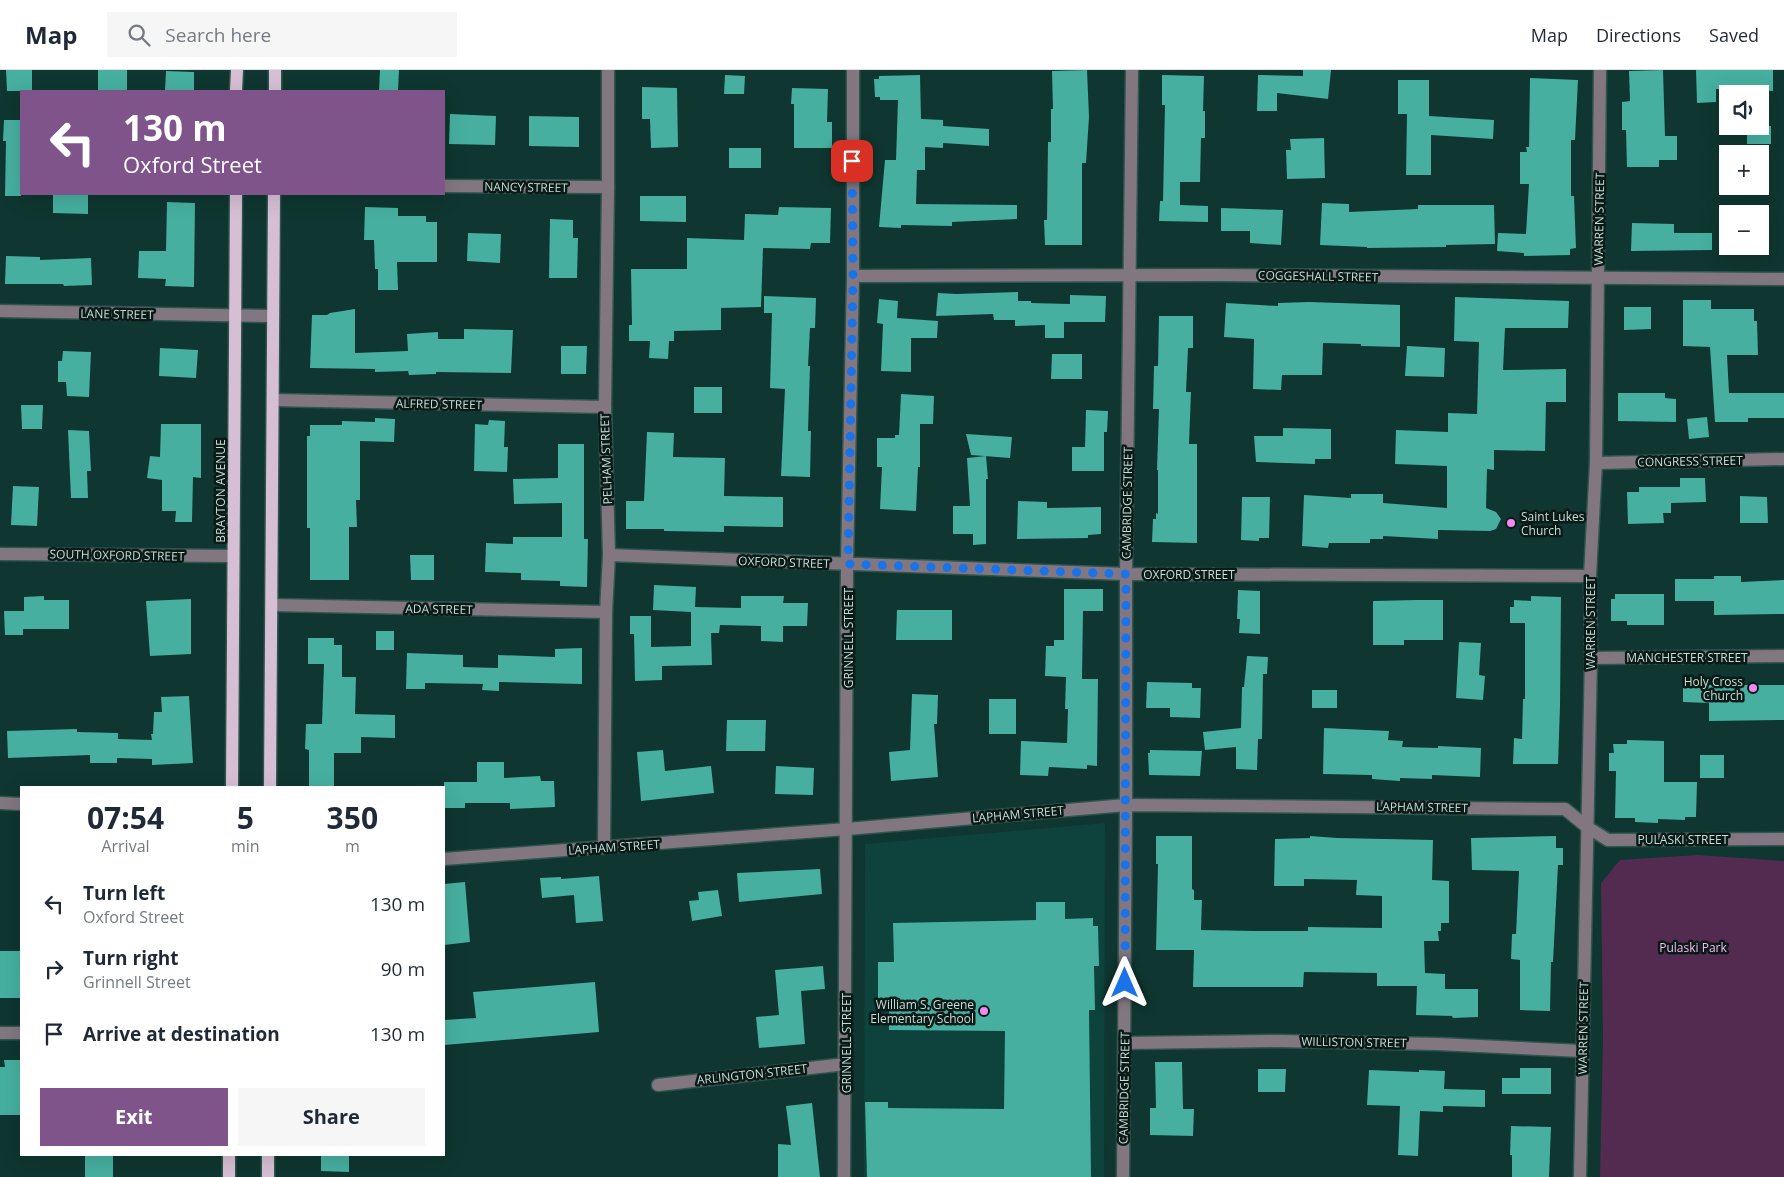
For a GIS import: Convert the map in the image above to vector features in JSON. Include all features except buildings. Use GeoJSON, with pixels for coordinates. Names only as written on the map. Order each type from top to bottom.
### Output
{"type":"FeatureCollection","features":[{"type":"Feature","properties":{"kind":"main road"},"geometry":{"type":"LineString","coordinates":[[236,90],[237,70]]}},
{"type":"Feature","properties":{"kind":"main road"},"geometry":{"type":"LineString","coordinates":[[275,70],[275,90]]}},
{"type":"Feature","properties":{"kind":"main road","name":"BRAYTON AVENUE"},"geometry":{"type":"LineString","coordinates":[[232,786],[236,195]]}},
{"type":"Feature","properties":{"kind":"main road"},"geometry":{"type":"LineString","coordinates":[[270,786],[274,195]]}},
{"type":"Feature","properties":{"kind":"main road"},"geometry":{"type":"LineString","coordinates":[[229,1156],[229,1177]]}},
{"type":"Feature","properties":{"kind":"main road"},"geometry":{"type":"LineString","coordinates":[[268,1156],[268,1177]]}},
{"type":"Feature","properties":{"kind":"street","name":"PELHAM STREET"},"geometry":{"type":"LineString","coordinates":[[604,848],[606,612],[609,555],[605,407],[608,70]]}},
{"type":"Feature","properties":{"kind":"street","name":"GRINNELL STREET"},"geometry":{"type":"LineString","coordinates":[[844,1177],[848,564],[853,276],[853,70]]}},
{"type":"Feature","properties":{"kind":"street","name":"CAMBRIDGE STREET"},"geometry":{"type":"LineString","coordinates":[[1123,1177],[1126,574],[1132,70]]}},
{"type":"Feature","properties":{"kind":"street","name":"WARREN STREET"},"geometry":{"type":"LineString","coordinates":[[1580,1177],[1591,658],[1590,576],[1596,463],[1600,70]]}},
{"type":"Feature","properties":{"kind":"street","name":"NANCY STREET"},"geometry":{"type":"LineString","coordinates":[[445,186],[608,187]]}},
{"type":"Feature","properties":{"kind":"street","name":"COGGESHALL STREET"},"geometry":{"type":"LineString","coordinates":[[853,276],[1130,275],[1784,279]]}},
{"type":"Feature","properties":{"kind":"street","name":"LANE STREET"},"geometry":{"type":"LineString","coordinates":[[0,311],[273,316]]}},
{"type":"Feature","properties":{"kind":"street","name":"ALFRED STREET"},"geometry":{"type":"LineString","coordinates":[[273,400],[605,407]]}},
{"type":"Feature","properties":{"kind":"street","name":"CONGRESS STREET"},"geometry":{"type":"LineString","coordinates":[[1596,463],[1784,459]]}},
{"type":"Feature","properties":{"kind":"street","name":"SOUTH OXFORD STREET"},"geometry":{"type":"LineString","coordinates":[[0,554],[233,556]]}},
{"type":"Feature","properties":{"kind":"street","name":"OXFORD STREET"},"geometry":{"type":"LineString","coordinates":[[609,555],[1126,574],[1590,576]]}},
{"type":"Feature","properties":{"kind":"street","name":"ADA STREET"},"geometry":{"type":"LineString","coordinates":[[272,605],[606,612]]}},
{"type":"Feature","properties":{"kind":"street","name":"MANCHESTER STREET"},"geometry":{"type":"LineString","coordinates":[[1591,658],[1784,656]]}},
{"type":"Feature","properties":{"kind":"street"},"geometry":{"type":"LineString","coordinates":[[0,803],[20,804]]}},
{"type":"Feature","properties":{"kind":"street","name":"LAPHAM STREET"},"geometry":{"type":"LineString","coordinates":[[445,859],[847,829],[1126,805],[1565,809],[1587,826]]}},
{"type":"Feature","properties":{"kind":"street","name":"PULASKI STREET"},"geometry":{"type":"LineString","coordinates":[[1587,826],[1608,840],[1784,839]]}},
{"type":"Feature","properties":{"kind":"street"},"geometry":{"type":"LineString","coordinates":[[0,1033],[20,1034]]}},
{"type":"Feature","properties":{"kind":"street","name":"WILLISTON STREET"},"geometry":{"type":"LineString","coordinates":[[1125,1043],[1278,1041],[1438,1044],[1582,1051]]}},
{"type":"Feature","properties":{"kind":"street","name":"ARLINGTON STREET"},"geometry":{"type":"LineString","coordinates":[[658,1085],[846,1064]]}},
{"type":"Feature","properties":{"kind":"shaded area","name":"William S. Greene Elementary School"},"geometry":{"type":"Polygon","coordinates":[[[1105,823],[1104,1177],[864,1177],[865,844],[1105,823]]]}},
{"type":"Feature","properties":{"kind":"green space","name":"Pulaski Park"},"geometry":{"type":"Polygon","coordinates":[[[1698,855],[1784,861],[1784,1177],[1600,1177],[1603,1038],[1601,883],[1620,860],[1698,855]]]}},
{"type":"Feature","properties":{"kind":"place","name":"Saint Lukes Church"},"geometry":{"type":"Point","coordinates":[1511,523]}},
{"type":"Feature","properties":{"kind":"place","name":"Holy Cross Church"},"geometry":{"type":"Point","coordinates":[1753,688]}},
{"type":"Feature","properties":{"kind":"place","name":"William S. Greene Elementary School"},"geometry":{"type":"Point","coordinates":[984,1011]}},
{"type":"Feature","properties":{"kind":"route"},"geometry":{"type":"LineString","coordinates":[[852,161],[853,276],[848,564],[1126,574],[1125,983]]}}]}
